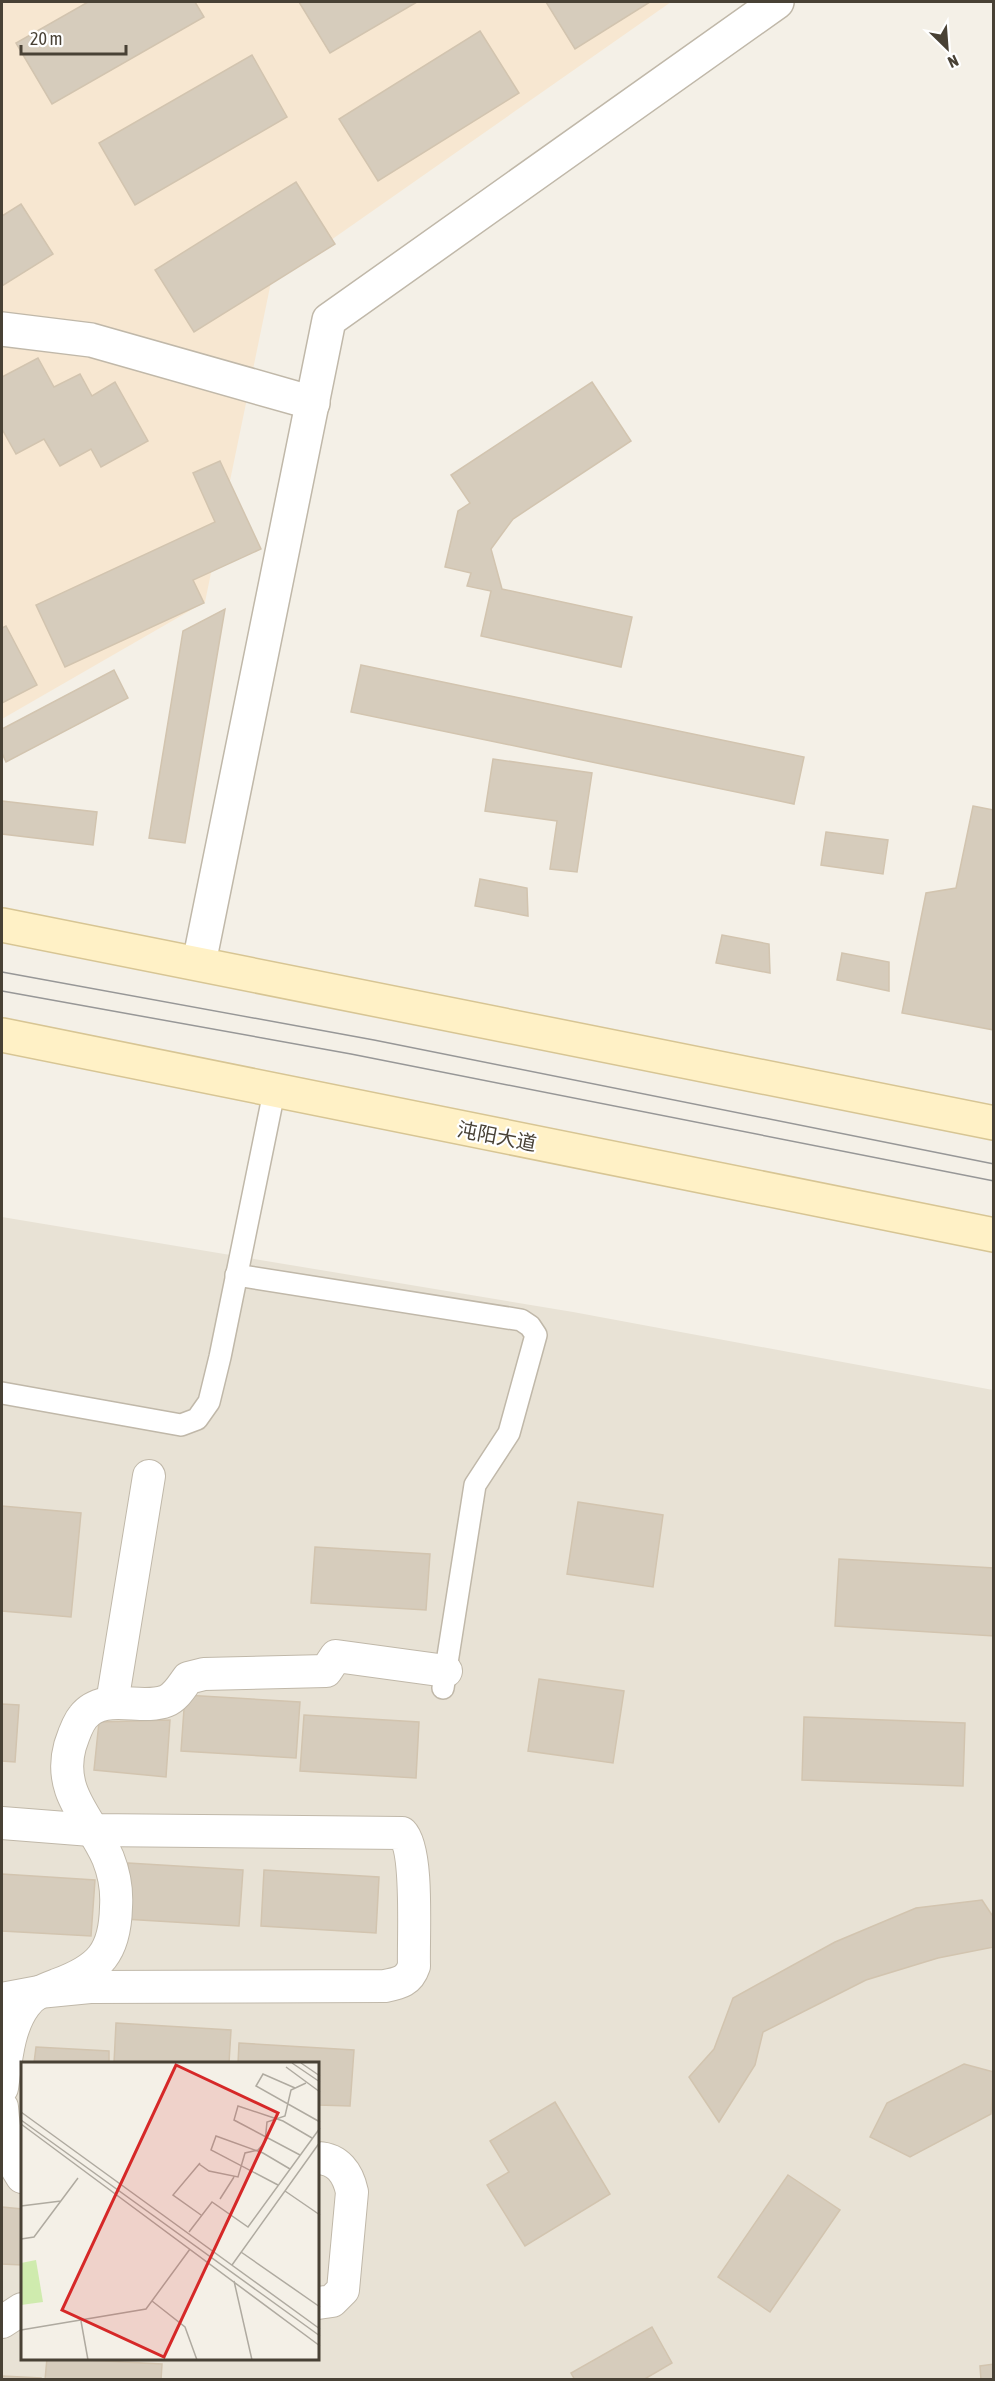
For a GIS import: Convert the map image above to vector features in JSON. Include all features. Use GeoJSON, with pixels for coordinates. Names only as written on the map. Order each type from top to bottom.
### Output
{"type":"FeatureCollection","features":[{"type":"Feature","properties":{"kind":"main road"},"geometry":{"type":"LineString","coordinates":[[2,925],[993,1123]]}},
{"type":"Feature","properties":{"kind":"main road","name":"沌阳大道"},"geometry":{"type":"LineString","coordinates":[[2,1035],[993,1236]]}},
{"type":"Feature","properties":{"kind":"street"},"geometry":{"type":"LineString","coordinates":[[199,963],[329,320],[777,2]]}},
{"type":"Feature","properties":{"kind":"street"},"geometry":{"type":"LineString","coordinates":[[2,329],[91,340],[313,403]]}},
{"type":"Feature","properties":{"kind":"street"},"geometry":{"type":"LineString","coordinates":[[111,1703],[149,1476]]}},
{"type":"Feature","properties":{"kind":"street"},"geometry":{"type":"LineString","coordinates":[[2,2088],[8,2048],[17,2019],[25,2004],[39,1992],[95,1967],[114,1934],[116,1906],[114,1877],[108,1859],[70,1788],[65,1764],[72,1739],[84,1716],[94,1708],[111,1703],[166,1701],[188,1678],[204,1674],[326,1671],[336,1656],[445,1680]]}},
{"type":"Feature","properties":{"kind":"street"},"geometry":{"type":"LineString","coordinates":[[2,1823],[91,1830],[402,1833],[408,1839],[413,1856],[414,1966],[411,1976],[401,1983],[385,1986],[90,1987],[39,1992],[2,1999]]}},
{"type":"Feature","properties":{"kind":"street"},"geometry":{"type":"LineString","coordinates":[[2,2107],[12,2161],[21,2175]]}},
{"type":"Feature","properties":{"kind":"street"},"geometry":{"type":"LineString","coordinates":[[320,2158],[337,2163],[350,2182],[352,2192],[343,2290],[332,2301],[320,2303]]}},
{"type":"Feature","properties":{"kind":"lane"},"geometry":{"type":"LineString","coordinates":[[2,1393],[181,1425],[197,1419],[212,1390],[274,1092]]}},
{"type":"Feature","properties":{"kind":"lane"},"geometry":{"type":"LineString","coordinates":[[236,1275],[521,1320],[530,1326],[536,1335],[509,1433],[475,1485],[445,1680]]}},
{"type":"Feature","properties":{"kind":"shaded area"},"geometry":{"type":"Polygon","coordinates":[[[2,2],[671,2],[271,282],[205,602],[2,719],[2,2]]]}},
{"type":"Feature","properties":{"kind":"shaded area"},"geometry":{"type":"Polygon","coordinates":[[[2,1217],[573,1312],[993,1390],[993,2379],[2,2379],[2,1217]]]}},
{"type":"Feature","properties":{"kind":"building"},"geometry":{"type":"Polygon","coordinates":[[[88,2],[195,2],[204,17],[52,104],[16,43],[88,2]]]}},
{"type":"Feature","properties":{"kind":"building"},"geometry":{"type":"Polygon","coordinates":[[[299,2],[417,2],[330,53],[299,2]]]}},
{"type":"Feature","properties":{"kind":"building"},"geometry":{"type":"Polygon","coordinates":[[[546,2],[650,2],[575,49],[546,2]]]}},
{"type":"Feature","properties":{"kind":"building"},"geometry":{"type":"Polygon","coordinates":[[[480,31],[519,93],[378,181],[339,119],[480,31]]]}},
{"type":"Feature","properties":{"kind":"building"},"geometry":{"type":"Polygon","coordinates":[[[252,55],[287,117],[135,205],[99,143],[252,55]]]}},
{"type":"Feature","properties":{"kind":"building"},"geometry":{"type":"Polygon","coordinates":[[[296,182],[335,244],[194,332],[155,270],[296,182]]]}},
{"type":"Feature","properties":{"kind":"building"},"geometry":{"type":"Polygon","coordinates":[[[21,204],[53,254],[2,286],[2,216],[21,204]]]}},
{"type":"Feature","properties":{"kind":"building"},"geometry":{"type":"Polygon","coordinates":[[[38,358],[54,387],[80,374],[92,396],[115,382],[148,441],[101,467],[91,449],[60,466],[44,439],[16,454],[2,429],[2,377],[38,358]]]}},
{"type":"Feature","properties":{"kind":"building"},"geometry":{"type":"Polygon","coordinates":[[[592,382],[631,441],[513,519],[491,549],[502,589],[632,617],[621,667],[481,636],[491,591],[467,586],[471,573],[445,567],[458,511],[470,503],[451,475],[592,382]]]}},
{"type":"Feature","properties":{"kind":"building"},"geometry":{"type":"Polygon","coordinates":[[[220,461],[261,549],[193,580],[204,603],[65,667],[36,605],[215,522],[193,473],[220,461]]]}},
{"type":"Feature","properties":{"kind":"building"},"geometry":{"type":"Polygon","coordinates":[[[225,609],[185,843],[149,838],[183,631],[225,609]]]}},
{"type":"Feature","properties":{"kind":"building"},"geometry":{"type":"Polygon","coordinates":[[[6,626],[37,685],[2,703],[2,628],[6,626]]]}},
{"type":"Feature","properties":{"kind":"building"},"geometry":{"type":"Polygon","coordinates":[[[361,665],[804,757],[794,804],[351,712],[361,665]]]}},
{"type":"Feature","properties":{"kind":"building"},"geometry":{"type":"Polygon","coordinates":[[[114,670],[128,698],[6,762],[2,753],[2,729],[114,670]]]}},
{"type":"Feature","properties":{"kind":"building"},"geometry":{"type":"Polygon","coordinates":[[[493,759],[592,773],[577,872],[550,869],[557,821],[485,811],[493,759]]]}},
{"type":"Feature","properties":{"kind":"building"},"geometry":{"type":"Polygon","coordinates":[[[2,801],[97,812],[93,845],[2,834],[2,801]]]}},
{"type":"Feature","properties":{"kind":"building"},"geometry":{"type":"Polygon","coordinates":[[[973,806],[994,810],[994,1030],[902,1013],[926,893],[956,888],[973,806]]]}},
{"type":"Feature","properties":{"kind":"building"},"geometry":{"type":"Polygon","coordinates":[[[826,832],[888,840],[883,874],[821,865],[826,832]]]}},
{"type":"Feature","properties":{"kind":"building"},"geometry":{"type":"Polygon","coordinates":[[[480,879],[527,888],[528,916],[475,906],[480,879]]]}},
{"type":"Feature","properties":{"kind":"building"},"geometry":{"type":"Polygon","coordinates":[[[722,935],[769,944],[770,973],[716,963],[722,935]]]}},
{"type":"Feature","properties":{"kind":"building"},"geometry":{"type":"Polygon","coordinates":[[[842,953],[889,962],[889,991],[837,980],[842,953]]]}},
{"type":"Feature","properties":{"kind":"building"},"geometry":{"type":"Polygon","coordinates":[[[578,1502],[663,1515],[653,1587],[567,1574],[578,1502]]]}},
{"type":"Feature","properties":{"kind":"building"},"geometry":{"type":"Polygon","coordinates":[[[2,1506],[81,1513],[71,1617],[2,1611],[2,1506]]]}},
{"type":"Feature","properties":{"kind":"building"},"geometry":{"type":"Polygon","coordinates":[[[315,1547],[430,1554],[426,1610],[311,1603],[315,1547]]]}},
{"type":"Feature","properties":{"kind":"building"},"geometry":{"type":"Polygon","coordinates":[[[839,1559],[994,1568],[994,1636],[835,1626],[839,1559]]]}},
{"type":"Feature","properties":{"kind":"building"},"geometry":{"type":"Polygon","coordinates":[[[539,1679],[624,1691],[613,1763],[528,1751],[539,1679]]]}},
{"type":"Feature","properties":{"kind":"building"},"geometry":{"type":"Polygon","coordinates":[[[185,1695],[300,1702],[296,1758],[181,1751],[185,1695]]]}},
{"type":"Feature","properties":{"kind":"building"},"geometry":{"type":"Polygon","coordinates":[[[2,1704],[19,1705],[15,1762],[2,1761],[2,1704]]]}},
{"type":"Feature","properties":{"kind":"building"},"geometry":{"type":"Polygon","coordinates":[[[304,1715],[419,1722],[416,1778],[300,1771],[304,1715]]]}},
{"type":"Feature","properties":{"kind":"building"},"geometry":{"type":"Polygon","coordinates":[[[804,1717],[965,1723],[963,1786],[802,1780],[804,1717]]]}},
{"type":"Feature","properties":{"kind":"building"},"geometry":{"type":"Polygon","coordinates":[[[170,1720],[166,1777],[94,1770],[99,1722],[170,1720]]]}},
{"type":"Feature","properties":{"kind":"building"},"geometry":{"type":"Polygon","coordinates":[[[128,1863],[243,1870],[239,1926],[124,1919],[128,1863]]]}},
{"type":"Feature","properties":{"kind":"building"},"geometry":{"type":"Polygon","coordinates":[[[264,1870],[379,1877],[376,1933],[261,1926],[264,1870]]]}},
{"type":"Feature","properties":{"kind":"building"},"geometry":{"type":"Polygon","coordinates":[[[2,1874],[95,1880],[91,1936],[2,1931],[2,1874]]]}},
{"type":"Feature","properties":{"kind":"building"},"geometry":{"type":"Polygon","coordinates":[[[982,1900],[994,1918],[994,1947],[938,1958],[866,1980],[763,2032],[755,2065],[719,2122],[689,2077],[714,2049],[733,1998],[835,1942],[916,1908],[982,1900]]]}},
{"type":"Feature","properties":{"kind":"building"},"geometry":{"type":"Polygon","coordinates":[[[116,2023],[231,2030],[229,2062],[114,2062],[116,2023]]]}},
{"type":"Feature","properties":{"kind":"building"},"geometry":{"type":"Polygon","coordinates":[[[239,2043],[354,2050],[350,2106],[320,2105],[320,2062],[238,2062],[239,2043]]]}},
{"type":"Feature","properties":{"kind":"building"},"geometry":{"type":"Polygon","coordinates":[[[36,2047],[109,2051],[109,2062],[34,2062],[36,2047]]]}},
{"type":"Feature","properties":{"kind":"building"},"geometry":{"type":"Polygon","coordinates":[[[964,2064],[994,2072],[991,2114],[910,2157],[870,2137],[887,2103],[964,2064]]]}},
{"type":"Feature","properties":{"kind":"building"},"geometry":{"type":"Polygon","coordinates":[[[555,2102],[610,2194],[525,2246],[487,2185],[509,2172],[490,2141],[555,2102]]]}},
{"type":"Feature","properties":{"kind":"building"},"geometry":{"type":"Polygon","coordinates":[[[788,2175],[840,2210],[770,2312],[718,2277],[788,2175]]]}},
{"type":"Feature","properties":{"kind":"building"},"geometry":{"type":"Polygon","coordinates":[[[2,2207],[21,2209],[21,2265],[2,2264],[2,2207]]]}},
{"type":"Feature","properties":{"kind":"building"},"geometry":{"type":"Polygon","coordinates":[[[652,2327],[672,2363],[643,2380],[575,2380],[571,2373],[652,2327]]]}},
{"type":"Feature","properties":{"kind":"building"},"geometry":{"type":"Polygon","coordinates":[[[47,2360],[162,2364],[161,2380],[45,2380],[47,2360]]]}},
{"type":"Feature","properties":{"kind":"building"},"geometry":{"type":"Polygon","coordinates":[[[994,2364],[994,2380],[981,2380],[980,2366],[994,2364]]]}},
{"type":"Feature","properties":{"kind":"building"},"geometry":{"type":"Polygon","coordinates":[[[2,2376],[41,2378],[41,2380],[2,2380],[2,2376]]]}},
{"type":"Feature","properties":{"kind":"tram line"},"geometry":{"type":"LineString","coordinates":[[2,972],[374,1040],[994,1164]]}},
{"type":"Feature","properties":{"kind":"tram line"},"geometry":{"type":"LineString","coordinates":[[2,991],[351,1054],[994,1181]]}}]}
